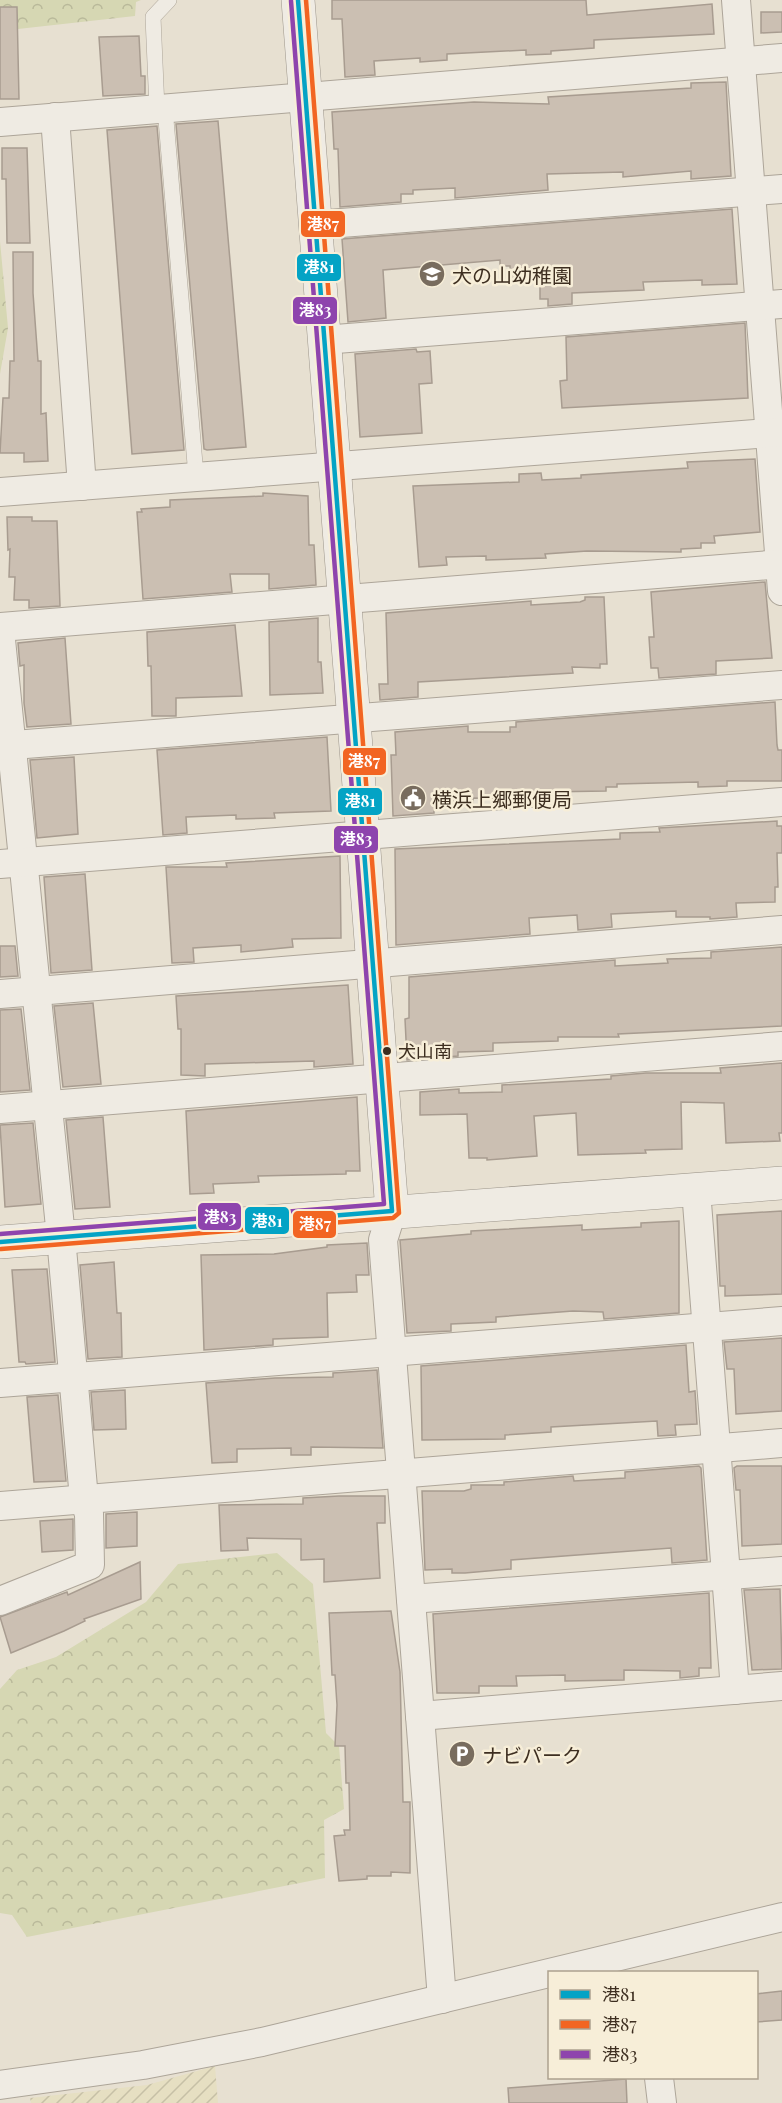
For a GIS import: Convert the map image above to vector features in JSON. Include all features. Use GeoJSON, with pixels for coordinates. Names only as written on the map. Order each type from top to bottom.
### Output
{"type":"FeatureCollection","features":[{"type":"Feature","properties":{"kind":"street"},"geometry":{"type":"LineString","coordinates":[[297,0],[392,1211],[383,1240],[442,1999]]}},
{"type":"Feature","properties":{"kind":"street"},"geometry":{"type":"LineString","coordinates":[[0,1601],[90,1565],[89,1515],[84,1499],[36,991],[11,862],[0,628],[344,599],[781,573],[771,305],[751,191],[736,0]]}},
{"type":"Feature","properties":{"kind":"street"},"geometry":{"type":"LineString","coordinates":[[0,122],[782,58]]}},
{"type":"Feature","properties":{"kind":"street"},"geometry":{"type":"LineString","coordinates":[[55,117],[82,486]]}},
{"type":"Feature","properties":{"kind":"street"},"geometry":{"type":"LineString","coordinates":[[315,225],[782,189]]}},
{"type":"Feature","properties":{"kind":"street"},"geometry":{"type":"LineString","coordinates":[[323,340],[771,305]]}},
{"type":"Feature","properties":{"kind":"street"},"geometry":{"type":"LineString","coordinates":[[0,492],[776,433]]}},
{"type":"Feature","properties":{"kind":"street"},"geometry":{"type":"LineString","coordinates":[[6,745],[782,684]]}},
{"type":"Feature","properties":{"kind":"street"},"geometry":{"type":"LineString","coordinates":[[11,862],[782,802]]}},
{"type":"Feature","properties":{"kind":"street"},"geometry":{"type":"LineString","coordinates":[[0,994],[782,930]]}},
{"type":"Feature","properties":{"kind":"street"},"geometry":{"type":"LineString","coordinates":[[0,1109],[782,1046]]}},
{"type":"Feature","properties":{"kind":"street"},"geometry":{"type":"LineString","coordinates":[[0,1242],[782,1183]]}},
{"type":"Feature","properties":{"kind":"street"},"geometry":{"type":"LineString","coordinates":[[696,1190],[735,1690]]}},
{"type":"Feature","properties":{"kind":"street"},"geometry":{"type":"LineString","coordinates":[[0,1383],[782,1321]]}},
{"type":"Feature","properties":{"kind":"street"},"geometry":{"type":"LineString","coordinates":[[0,1506],[782,1443]]}},
{"type":"Feature","properties":{"kind":"street"},"geometry":{"type":"LineString","coordinates":[[411,1599],[782,1571]]}},
{"type":"Feature","properties":{"kind":"street"},"geometry":{"type":"LineString","coordinates":[[420,1716],[782,1686]]}},
{"type":"Feature","properties":{"kind":"street"},"geometry":{"type":"LineString","coordinates":[[591,1971],[649,1960],[782,1917]]}},
{"type":"Feature","properties":{"kind":"street"},"geometry":{"type":"LineString","coordinates":[[11,2091],[240,2046],[442,1999],[548,1979]]}},
{"type":"Feature","properties":{"kind":"street"},"geometry":{"type":"LineString","coordinates":[[659,2079],[662,2103]]}},
{"type":"Feature","properties":{"kind":"lane"},"geometry":{"type":"LineString","coordinates":[[169,0],[153,18],[196,476]]}},
{"type":"Feature","properties":{"kind":"shaded area"},"geometry":{"type":"Polygon","coordinates":[[[215,2066],[218,2103],[31,2103],[30,2098],[147,2085],[215,2066]]]}},
{"type":"Feature","properties":{"kind":"green space"},"geometry":{"type":"Polygon","coordinates":[[[0,0],[141,0],[136,2],[135,16],[0,31],[0,0]]]}},
{"type":"Feature","properties":{"kind":"green space"},"geometry":{"type":"Polygon","coordinates":[[[0,241],[8,328],[0,374],[0,241]]]}},
{"type":"Feature","properties":{"kind":"green space"},"geometry":{"type":"Polygon","coordinates":[[[277,1553],[313,1584],[326,1733],[339,1746],[344,1809],[324,1820],[325,1878],[27,1937],[12,1915],[0,1913],[0,1689],[17,1670],[56,1657],[146,1602],[178,1564],[277,1553]]]}},
{"type":"Feature","properties":{"kind":"building"},"geometry":{"type":"Polygon","coordinates":[[[332,0],[586,0],[587,15],[712,4],[714,34],[594,40],[594,48],[551,51],[551,54],[526,55],[526,50],[447,54],[447,60],[420,62],[420,58],[374,61],[375,75],[345,77],[342,19],[332,19],[332,0]]]}},
{"type":"Feature","properties":{"kind":"building"},"geometry":{"type":"Polygon","coordinates":[[[0,7],[17,7],[19,99],[0,99],[0,7]]]}},
{"type":"Feature","properties":{"kind":"building"},"geometry":{"type":"Polygon","coordinates":[[[761,12],[782,12],[782,32],[761,33],[761,12]]]}},
{"type":"Feature","properties":{"kind":"building"},"geometry":{"type":"Polygon","coordinates":[[[139,36],[141,76],[145,76],[145,94],[103,96],[99,37],[139,36]]]}},
{"type":"Feature","properties":{"kind":"building"},"geometry":{"type":"Polygon","coordinates":[[[726,82],[731,176],[691,179],[691,171],[623,177],[623,172],[547,174],[548,190],[455,198],[455,188],[413,190],[413,194],[401,194],[401,202],[340,207],[338,149],[334,149],[332,112],[474,102],[549,104],[548,97],[691,88],[691,83],[726,82]]]}},
{"type":"Feature","properties":{"kind":"building"},"geometry":{"type":"Polygon","coordinates":[[[218,121],[246,447],[207,450],[204,449],[176,124],[218,121]]]}},
{"type":"Feature","properties":{"kind":"building"},"geometry":{"type":"Polygon","coordinates":[[[157,126],[184,450],[132,454],[107,130],[157,126]]]}},
{"type":"Feature","properties":{"kind":"building"},"geometry":{"type":"Polygon","coordinates":[[[2,148],[27,148],[30,243],[7,243],[6,179],[2,179],[2,148]]]}},
{"type":"Feature","properties":{"kind":"building"},"geometry":{"type":"Polygon","coordinates":[[[732,209],[737,284],[702,285],[702,280],[643,282],[644,290],[572,293],[572,304],[548,306],[548,299],[540,299],[540,281],[511,282],[510,266],[500,266],[500,260],[383,270],[386,318],[348,322],[342,239],[732,209]]]}},
{"type":"Feature","properties":{"kind":"building"},"geometry":{"type":"Polygon","coordinates":[[[13,252],[33,252],[33,293],[38,361],[41,361],[41,414],[46,413],[48,461],[24,462],[24,453],[0,453],[3,398],[9,398],[10,361],[14,361],[13,252]]]}},
{"type":"Feature","properties":{"kind":"building"},"geometry":{"type":"Polygon","coordinates":[[[745,323],[748,398],[562,408],[560,381],[567,380],[566,337],[745,323]]]}},
{"type":"Feature","properties":{"kind":"building"},"geometry":{"type":"Polygon","coordinates":[[[416,349],[417,352],[430,351],[432,383],[419,384],[422,433],[360,437],[355,354],[416,349]]]}},
{"type":"Feature","properties":{"kind":"building"},"geometry":{"type":"Polygon","coordinates":[[[755,459],[760,532],[714,536],[715,543],[701,543],[701,548],[681,549],[681,552],[587,551],[545,554],[546,558],[486,560],[486,556],[446,557],[447,565],[419,567],[413,486],[519,482],[519,474],[541,473],[542,480],[581,478],[581,475],[688,468],[687,462],[755,459]]]}},
{"type":"Feature","properties":{"kind":"building"},"geometry":{"type":"Polygon","coordinates":[[[263,493],[308,496],[309,545],[314,545],[316,585],[269,589],[269,574],[230,574],[232,592],[143,599],[137,512],[142,512],[141,509],[170,507],[170,500],[263,496],[263,493]]]}},
{"type":"Feature","properties":{"kind":"building"},"geometry":{"type":"Polygon","coordinates":[[[7,517],[32,517],[32,521],[57,521],[60,606],[29,608],[29,600],[14,600],[15,577],[9,577],[10,549],[8,550],[7,517]]]}},
{"type":"Feature","properties":{"kind":"building"},"geometry":{"type":"Polygon","coordinates":[[[765,582],[772,658],[716,661],[716,674],[659,678],[658,668],[651,668],[649,637],[654,637],[651,592],[765,582]]]}},
{"type":"Feature","properties":{"kind":"building"},"geometry":{"type":"Polygon","coordinates":[[[585,597],[604,597],[607,664],[600,664],[600,668],[572,667],[573,673],[418,682],[418,697],[380,700],[379,684],[388,684],[386,613],[531,601],[531,605],[580,602],[585,600],[585,597]]]}},
{"type":"Feature","properties":{"kind":"building"},"geometry":{"type":"Polygon","coordinates":[[[318,618],[318,662],[321,662],[323,693],[270,695],[269,622],[318,618]]]}},
{"type":"Feature","properties":{"kind":"building"},"geometry":{"type":"Polygon","coordinates":[[[235,625],[242,696],[176,698],[176,716],[152,716],[151,666],[148,666],[147,632],[235,625]]]}},
{"type":"Feature","properties":{"kind":"building"},"geometry":{"type":"Polygon","coordinates":[[[65,638],[71,724],[27,727],[24,703],[24,665],[20,666],[18,643],[65,638]]]}},
{"type":"Feature","properties":{"kind":"building"},"geometry":{"type":"Polygon","coordinates":[[[775,702],[777,745],[778,750],[782,750],[782,781],[727,781],[727,786],[698,787],[698,782],[617,784],[617,787],[606,787],[606,791],[545,792],[545,800],[473,798],[473,803],[434,804],[434,813],[393,816],[391,755],[396,755],[395,732],[468,726],[468,732],[510,732],[510,727],[516,727],[516,722],[775,702]]]}},
{"type":"Feature","properties":{"kind":"building"},"geometry":{"type":"Polygon","coordinates":[[[327,737],[331,811],[274,813],[275,818],[236,819],[236,815],[186,817],[187,833],[163,835],[157,750],[327,737]]]}},
{"type":"Feature","properties":{"kind":"building"},"geometry":{"type":"Polygon","coordinates":[[[74,757],[78,834],[37,838],[30,760],[74,757]]]}},
{"type":"Feature","properties":{"kind":"building"},"geometry":{"type":"Polygon","coordinates":[[[777,821],[777,826],[782,826],[782,853],[777,853],[778,887],[775,887],[775,902],[736,903],[737,917],[710,919],[710,917],[676,917],[676,911],[611,914],[612,927],[578,930],[577,915],[529,918],[530,934],[396,945],[395,849],[620,839],[620,833],[660,832],[659,828],[777,821]]]}},
{"type":"Feature","properties":{"kind":"building"},"geometry":{"type":"Polygon","coordinates":[[[340,856],[341,938],[292,939],[293,947],[241,952],[241,945],[193,948],[194,962],[172,963],[166,867],[227,867],[226,863],[340,856]]]}},
{"type":"Feature","properties":{"kind":"building"},"geometry":{"type":"Polygon","coordinates":[[[85,874],[92,970],[51,973],[44,877],[85,874]]]}},
{"type":"Feature","properties":{"kind":"building"},"geometry":{"type":"Polygon","coordinates":[[[0,946],[15,946],[18,976],[0,977],[0,946]]]}},
{"type":"Feature","properties":{"kind":"building"},"geometry":{"type":"Polygon","coordinates":[[[782,947],[782,1026],[618,1034],[619,1037],[558,1037],[558,1041],[493,1043],[493,1051],[458,1052],[458,1056],[407,1060],[405,1019],[409,1018],[409,977],[615,960],[615,966],[668,963],[667,959],[711,958],[711,952],[782,947]]]}},
{"type":"Feature","properties":{"kind":"building"},"geometry":{"type":"Polygon","coordinates":[[[348,985],[353,1064],[314,1067],[314,1061],[205,1064],[205,1076],[181,1075],[181,1029],[178,1029],[176,996],[348,985]]]}},
{"type":"Feature","properties":{"kind":"building"},"geometry":{"type":"Polygon","coordinates":[[[93,1003],[101,1084],[63,1087],[54,1006],[93,1003]]]}},
{"type":"Feature","properties":{"kind":"building"},"geometry":{"type":"Polygon","coordinates":[[[21,1009],[30,1090],[0,1092],[0,1010],[21,1009]]]}},
{"type":"Feature","properties":{"kind":"building"},"geometry":{"type":"Polygon","coordinates":[[[782,1063],[780,1141],[726,1143],[724,1103],[681,1102],[682,1149],[645,1150],[646,1153],[578,1155],[576,1113],[534,1116],[537,1156],[487,1160],[487,1158],[469,1158],[467,1114],[420,1115],[420,1092],[459,1089],[459,1093],[502,1092],[502,1085],[611,1079],[611,1076],[646,1073],[721,1073],[720,1068],[782,1063]]]}},
{"type":"Feature","properties":{"kind":"building"},"geometry":{"type":"Polygon","coordinates":[[[357,1097],[360,1171],[346,1171],[346,1174],[258,1176],[259,1182],[213,1184],[214,1193],[190,1194],[186,1111],[357,1097]]]}},
{"type":"Feature","properties":{"kind":"building"},"geometry":{"type":"Polygon","coordinates":[[[103,1117],[110,1207],[75,1209],[66,1120],[103,1117]]]}},
{"type":"Feature","properties":{"kind":"building"},"geometry":{"type":"Polygon","coordinates":[[[33,1123],[41,1204],[5,1207],[0,1125],[33,1123]]]}},
{"type":"Feature","properties":{"kind":"building"},"geometry":{"type":"Polygon","coordinates":[[[782,1211],[782,1294],[725,1296],[725,1286],[720,1286],[717,1215],[782,1211]]]}},
{"type":"Feature","properties":{"kind":"building"},"geometry":{"type":"Polygon","coordinates":[[[679,1221],[679,1313],[604,1319],[603,1312],[573,1311],[496,1317],[496,1322],[451,1324],[451,1331],[407,1333],[400,1240],[471,1234],[471,1231],[582,1225],[582,1230],[641,1227],[641,1223],[679,1221]]]}},
{"type":"Feature","properties":{"kind":"building"},"geometry":{"type":"Polygon","coordinates":[[[367,1243],[369,1275],[356,1275],[357,1292],[327,1293],[328,1337],[273,1339],[273,1345],[204,1350],[201,1255],[274,1254],[327,1247],[327,1245],[367,1243]]]}},
{"type":"Feature","properties":{"kind":"building"},"geometry":{"type":"Polygon","coordinates":[[[114,1262],[117,1313],[121,1313],[122,1357],[88,1359],[80,1265],[114,1262]]]}},
{"type":"Feature","properties":{"kind":"building"},"geometry":{"type":"Polygon","coordinates":[[[47,1269],[55,1362],[26,1364],[19,1362],[12,1270],[47,1269]]]}},
{"type":"Feature","properties":{"kind":"building"},"geometry":{"type":"Polygon","coordinates":[[[782,1338],[782,1411],[736,1414],[734,1369],[727,1369],[724,1342],[782,1338]]]}},
{"type":"Feature","properties":{"kind":"building"},"geometry":{"type":"Polygon","coordinates":[[[686,1345],[689,1392],[695,1391],[697,1424],[675,1425],[676,1435],[658,1436],[657,1421],[551,1427],[551,1432],[505,1435],[505,1439],[422,1440],[421,1366],[686,1345]]]}},
{"type":"Feature","properties":{"kind":"building"},"geometry":{"type":"Polygon","coordinates":[[[377,1370],[383,1448],[311,1447],[311,1455],[291,1455],[291,1448],[237,1449],[237,1462],[212,1463],[206,1383],[333,1377],[333,1373],[377,1370]]]}},
{"type":"Feature","properties":{"kind":"building"},"geometry":{"type":"Polygon","coordinates":[[[125,1390],[126,1429],[94,1430],[91,1392],[125,1390]]]}},
{"type":"Feature","properties":{"kind":"building"},"geometry":{"type":"Polygon","coordinates":[[[58,1395],[66,1481],[34,1482],[27,1397],[58,1395]]]}},
{"type":"Feature","properties":{"kind":"building"},"geometry":{"type":"Polygon","coordinates":[[[699,1466],[701,1468],[707,1560],[672,1563],[671,1548],[511,1560],[511,1569],[465,1573],[452,1573],[452,1569],[425,1570],[422,1491],[464,1491],[471,1489],[471,1485],[504,1485],[504,1482],[573,1476],[574,1481],[625,1478],[625,1472],[699,1466]]]}},
{"type":"Feature","properties":{"kind":"building"},"geometry":{"type":"Polygon","coordinates":[[[737,1466],[782,1466],[782,1544],[742,1546],[740,1490],[736,1490],[734,1468],[737,1466]]]}},
{"type":"Feature","properties":{"kind":"building"},"geometry":{"type":"Polygon","coordinates":[[[385,1496],[385,1523],[377,1523],[380,1578],[324,1582],[324,1559],[301,1560],[301,1539],[247,1538],[248,1550],[221,1551],[219,1505],[303,1504],[303,1498],[385,1496]]]}},
{"type":"Feature","properties":{"kind":"building"},"geometry":{"type":"Polygon","coordinates":[[[137,1512],[137,1546],[106,1548],[106,1514],[137,1512]]]}},
{"type":"Feature","properties":{"kind":"building"},"geometry":{"type":"Polygon","coordinates":[[[73,1519],[73,1550],[42,1552],[40,1521],[73,1519]]]}},
{"type":"Feature","properties":{"kind":"building"},"geometry":{"type":"Polygon","coordinates":[[[140,1562],[141,1599],[84,1619],[85,1621],[64,1631],[11,1653],[0,1617],[67,1592],[68,1595],[140,1562]]]}},
{"type":"Feature","properties":{"kind":"building"},"geometry":{"type":"Polygon","coordinates":[[[780,1589],[782,1669],[752,1670],[744,1590],[780,1589]]]}},
{"type":"Feature","properties":{"kind":"building"},"geometry":{"type":"Polygon","coordinates":[[[709,1593],[711,1668],[699,1668],[699,1676],[680,1678],[680,1671],[624,1670],[624,1680],[565,1681],[565,1675],[516,1676],[517,1686],[479,1686],[479,1693],[437,1693],[433,1614],[709,1593]]]}},
{"type":"Feature","properties":{"kind":"building"},"geometry":{"type":"Polygon","coordinates":[[[391,1611],[400,1672],[403,1802],[410,1802],[410,1873],[391,1872],[391,1876],[367,1876],[367,1879],[339,1881],[334,1836],[345,1835],[344,1830],[350,1830],[349,1783],[346,1783],[345,1746],[335,1746],[337,1705],[335,1675],[332,1675],[329,1613],[391,1611]]]}},
{"type":"Feature","properties":{"kind":"building"},"geometry":{"type":"Polygon","coordinates":[[[782,1991],[782,2020],[758,2022],[758,1994],[782,1991]]]}},
{"type":"Feature","properties":{"kind":"building"},"geometry":{"type":"Polygon","coordinates":[[[626,2079],[627,2103],[509,2103],[508,2088],[626,2079]]]}},
{"type":"Feature","properties":{"kind":"transit line","name":"港81"},"geometry":{"type":"LineString","coordinates":[[0,1242],[392,1211],[298,0]]}},
{"type":"Feature","properties":{"kind":"transit line","name":"港87"},"geometry":{"type":"LineString","coordinates":[[1,1249],[393,1218],[399,1213],[306,0]]}},
{"type":"Feature","properties":{"kind":"transit line","name":"港83"},"geometry":{"type":"LineString","coordinates":[[0,1234],[384,1204],[291,1]]}},
{"type":"Feature","properties":{"kind":"place","name":"犬の山幼稚園"},"geometry":{"type":"Point","coordinates":[432,274]}},
{"type":"Feature","properties":{"kind":"place","name":"横浜上郷郵便局"},"geometry":{"type":"Point","coordinates":[413,798]}},
{"type":"Feature","properties":{"kind":"place","name":"犬山南"},"geometry":{"type":"Point","coordinates":[387,1051]}},
{"type":"Feature","properties":{"kind":"place","name":"ナビパーク"},"geometry":{"type":"Point","coordinates":[462,1754]}}]}
